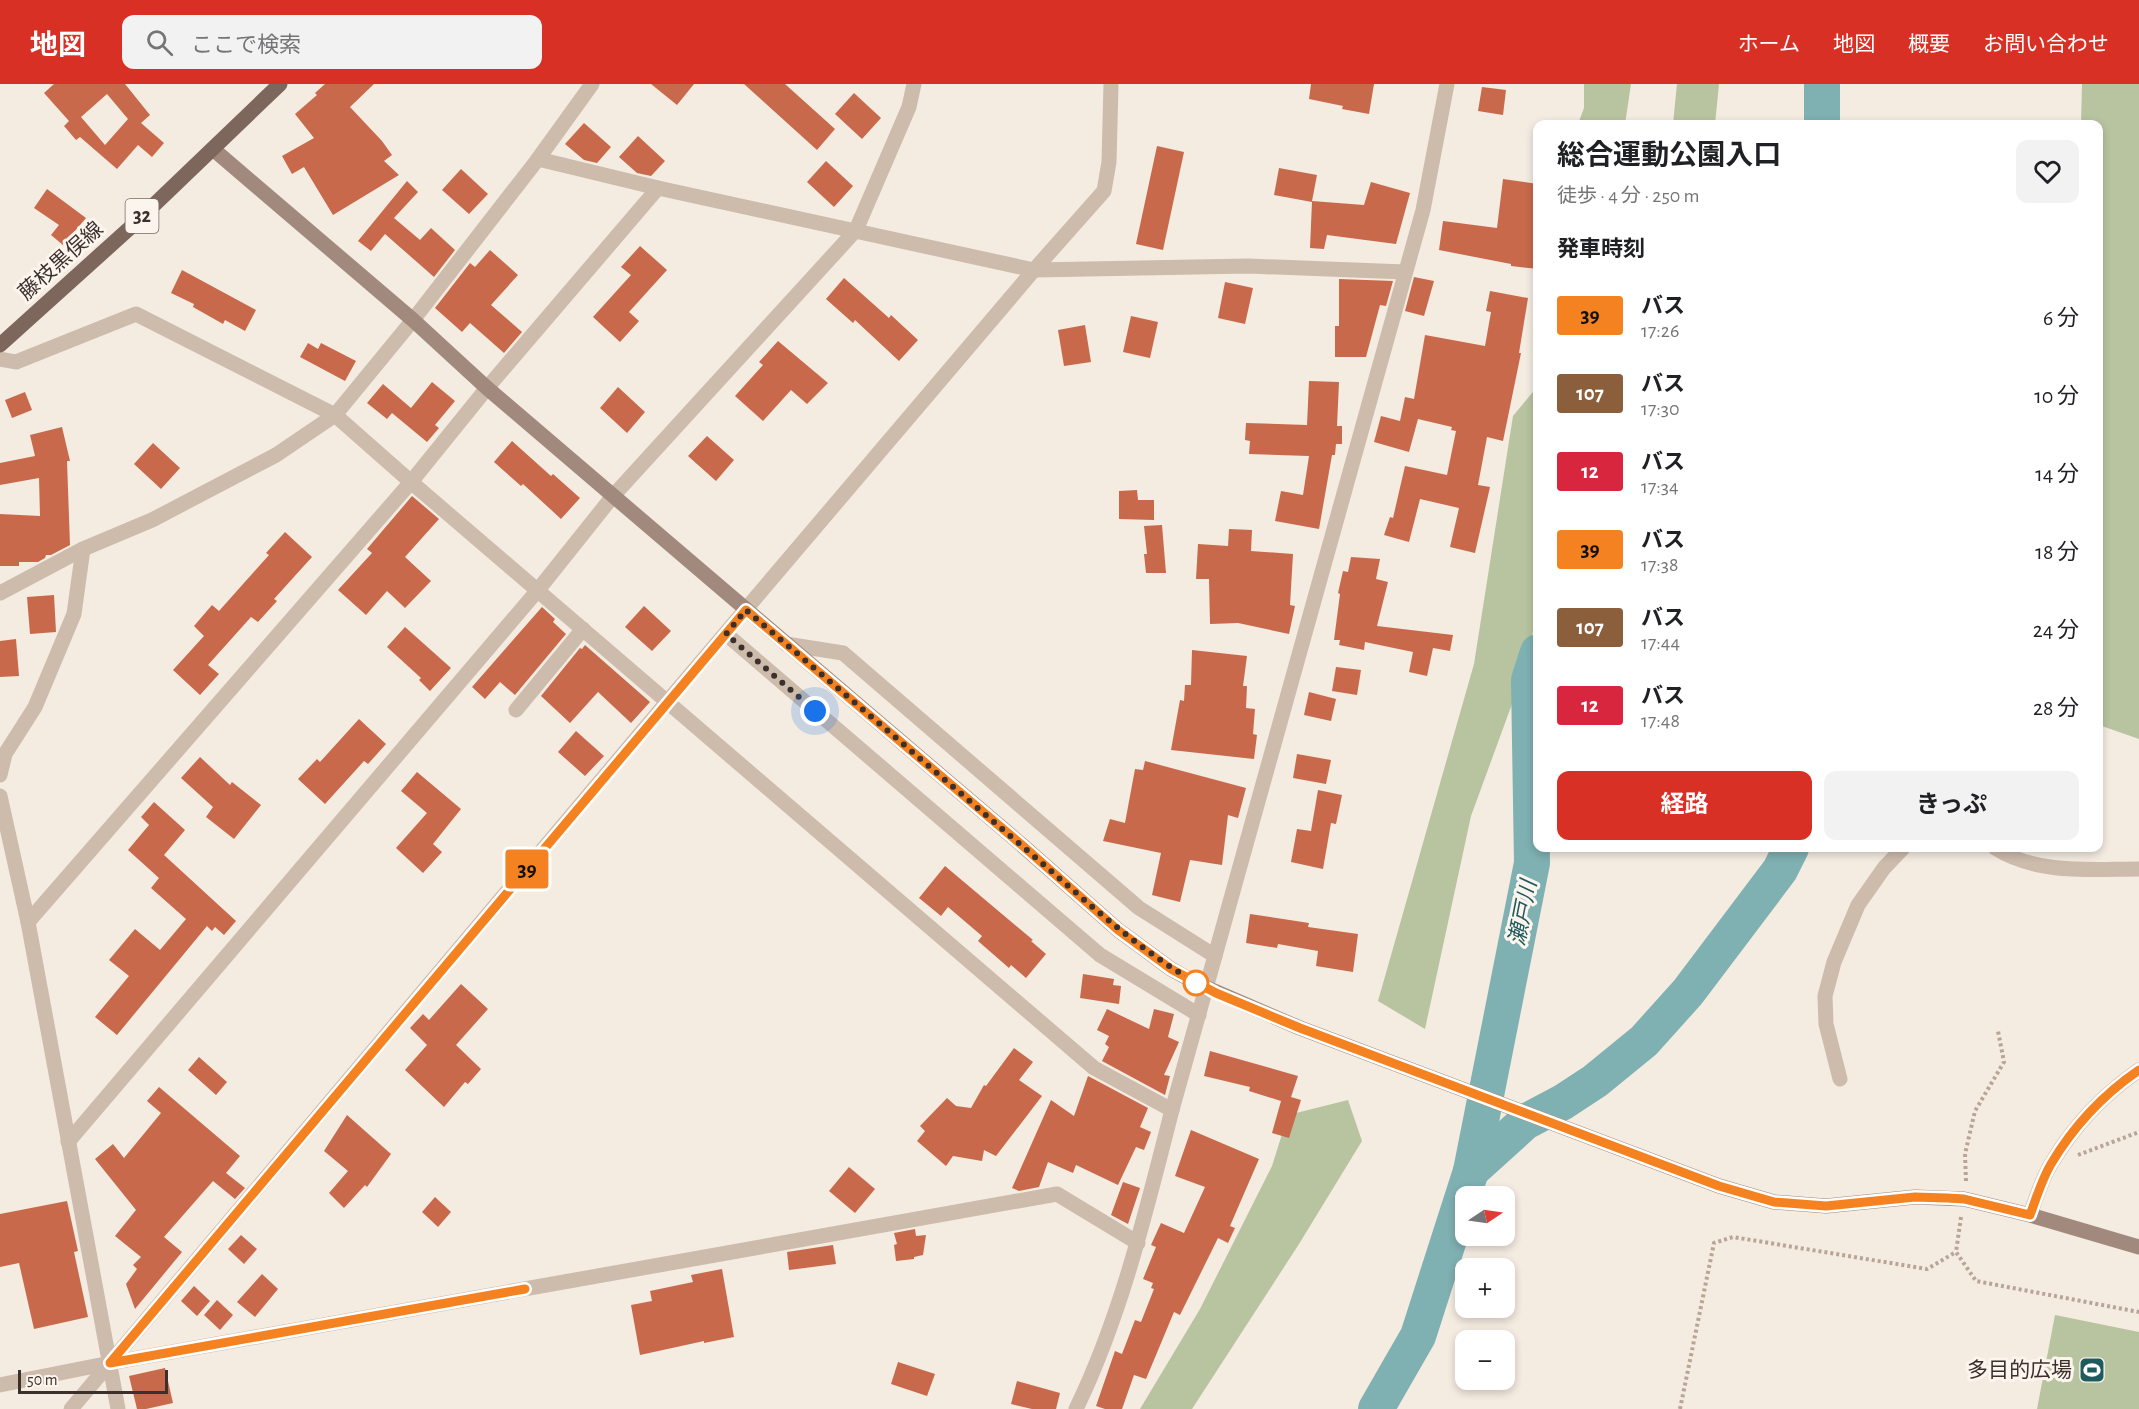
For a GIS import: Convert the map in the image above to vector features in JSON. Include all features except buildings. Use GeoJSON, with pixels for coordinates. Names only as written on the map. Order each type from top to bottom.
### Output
{"type":"FeatureCollection","features":[{"type":"Feature","properties":{"kind":"main road","name":"藤枝黒俣線"},"geometry":{"type":"LineString","coordinates":[[0,345],[132,226],[280,84]]}},
{"type":"Feature","properties":{"kind":"street"},"geometry":{"type":"LineString","coordinates":[[0,593],[83,549],[152,520],[267,460],[335,415],[413,320],[538,159],[592,84]]}},
{"type":"Feature","properties":{"kind":"street"},"geometry":{"type":"LineString","coordinates":[[68,1142],[538,590],[613,496],[856,230],[909,107],[914,84]]}},
{"type":"Feature","properties":{"kind":"street"},"geometry":{"type":"LineString","coordinates":[[71,1409],[1034,270],[1104,191],[1109,162],[1111,84]]}},
{"type":"Feature","properties":{"kind":"street"},"geometry":{"type":"LineString","coordinates":[[1076,1409],[1112,1322],[1138,1243],[1172,1110],[1423,210],[1447,84]]}},
{"type":"Feature","properties":{"kind":"street"},"geometry":{"type":"LineString","coordinates":[[213,149],[413,320],[487,388],[1023,846],[1118,930],[1171,969],[1200,985],[1311,1033],[1719,1186],[1774,1202],[1826,1206],[1915,1197],[1964,1199],[2030,1215],[2139,1247]]}},
{"type":"Feature","properties":{"kind":"street"},"geometry":{"type":"LineString","coordinates":[[538,159],[658,188],[1034,270],[1248,266],[1405,272]]}},
{"type":"Feature","properties":{"kind":"street"},"geometry":{"type":"LineString","coordinates":[[28,922],[411,482],[487,388],[658,188]]}},
{"type":"Feature","properties":{"kind":"street"},"geometry":{"type":"LineString","coordinates":[[0,359],[16,362],[136,314],[335,415],[1094,1068],[1172,1110]]}},
{"type":"Feature","properties":{"kind":"street"},"geometry":{"type":"LineString","coordinates":[[0,775],[5,754],[35,707],[74,614],[83,549]]}},
{"type":"Feature","properties":{"kind":"street"},"geometry":{"type":"LineString","coordinates":[[516,710],[583,629]]}},
{"type":"Feature","properties":{"kind":"street"},"geometry":{"type":"LineString","coordinates":[[726,634],[1100,955],[1199,1015]]}},
{"type":"Feature","properties":{"kind":"street"},"geometry":{"type":"LineString","coordinates":[[786,644],[843,653],[1139,908],[1215,956]]}},
{"type":"Feature","properties":{"kind":"street"},"geometry":{"type":"LineString","coordinates":[[0,796],[28,922],[118,1409]]}},
{"type":"Feature","properties":{"kind":"street"},"geometry":{"type":"LineString","coordinates":[[1840,1079],[1826,1024],[1825,996],[1834,962],[1858,905],[1884,867],[1899,852]]}},
{"type":"Feature","properties":{"kind":"street"},"geometry":{"type":"LineString","coordinates":[[2002,852],[2039,866],[2139,870]]}},
{"type":"Feature","properties":{"kind":"street"},"geometry":{"type":"LineString","coordinates":[[2030,1215],[2050,1164],[2085,1118],[2118,1084],[2139,1070]]}},
{"type":"Feature","properties":{"kind":"street"},"geometry":{"type":"LineString","coordinates":[[0,1385],[110,1363],[1057,1194],[1138,1243]]}},
{"type":"Feature","properties":{"kind":"path"},"geometry":{"type":"LineString","coordinates":[[1966,1181],[1965,1154],[1975,1111],[2004,1062],[1998,1031]]}},
{"type":"Feature","properties":{"kind":"path"},"geometry":{"type":"LineString","coordinates":[[2060,1152],[2079,1155],[2139,1132]]}},
{"type":"Feature","properties":{"kind":"path"},"geometry":{"type":"LineString","coordinates":[[1961,1217],[1956,1252],[1976,1281],[2139,1312]]}},
{"type":"Feature","properties":{"kind":"path"},"geometry":{"type":"LineString","coordinates":[[1680,1409],[1714,1242],[1733,1237],[1927,1269],[1956,1252]]}},
{"type":"Feature","properties":{"kind":"green space"},"geometry":{"type":"Polygon","coordinates":[[[1584,84],[1631,84],[1626,120],[1580,120],[1584,108],[1584,84]]]}},
{"type":"Feature","properties":{"kind":"green space"},"geometry":{"type":"Polygon","coordinates":[[[1677,84],[1719,84],[1715,120],[1673,120],[1677,84]]]}},
{"type":"Feature","properties":{"kind":"green space"},"geometry":{"type":"Polygon","coordinates":[[[2082,84],[2139,84],[2139,739],[2103,726],[2103,120],[2081,120],[2082,84]]]}},
{"type":"Feature","properties":{"kind":"green space"},"geometry":{"type":"Polygon","coordinates":[[[1533,392],[1533,631],[1523,674],[1471,816],[1425,1029],[1378,1001],[1474,664],[1513,416],[1533,392]]]}},
{"type":"Feature","properties":{"kind":"green space"},"geometry":{"type":"Polygon","coordinates":[[[1348,1100],[1362,1141],[1299,1244],[1192,1409],[1140,1409],[1200,1309],[1272,1166],[1288,1115],[1348,1100]]]}},
{"type":"Feature","properties":{"kind":"green space","name":"多目的広場"},"geometry":{"type":"Polygon","coordinates":[[[2055,1315],[2139,1332],[2139,1409],[2037,1409],[2055,1315]]]}},
{"type":"Feature","properties":{"kind":"waterway","name":"瀬戸川"},"geometry":{"type":"LineString","coordinates":[[1822,84],[1822,120]]}},
{"type":"Feature","properties":{"kind":"waterway","name":"瀬戸川"},"geometry":{"type":"LineString","coordinates":[[1376,1409],[1418,1336],[1471,1171],[1532,863],[1529,680],[1533,668]]}},
{"type":"Feature","properties":{"kind":"waterway","name":"瀬戸川"},"geometry":{"type":"LineString","coordinates":[[1471,1171],[1525,1122],[1563,1102],[1595,1081],[1644,1041],[1688,992],[1780,870],[1789,852]]}},
{"type":"Feature","properties":{"kind":"bus line","name":"39"},"geometry":{"type":"LineString","coordinates":[[525,1289],[110,1363],[746,610],[1118,930],[1171,969],[1216,993],[1300,1028],[1719,1186],[1774,1202],[1826,1206],[1915,1197],[1947,1198],[1964,1199],[2030,1215],[2050,1164],[2085,1118],[2118,1084],[2139,1070]]}},
{"type":"Feature","properties":{"kind":"place","name":"多目的広場"},"geometry":{"type":"Point","coordinates":[2092,1370]}},
{"type":"Feature","properties":{"kind":"route"},"geometry":{"type":"LineString","coordinates":[[815,711],[726,634],[746,610],[1118,930],[1171,969],[1200,985],[1196,983]]}}]}
